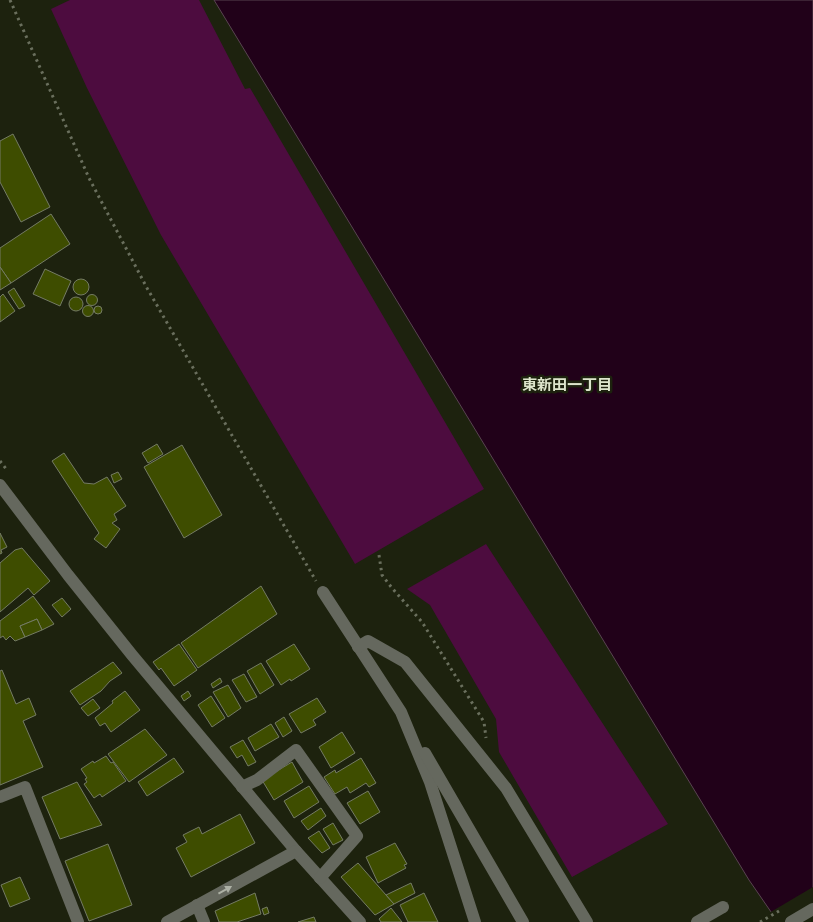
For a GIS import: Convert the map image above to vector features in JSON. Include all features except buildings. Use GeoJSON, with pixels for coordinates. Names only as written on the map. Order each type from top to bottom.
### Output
{"type":"FeatureCollection","features":[{"type":"Feature","properties":{"kind":"street"},"geometry":{"type":"LineString","coordinates":[[0,485],[132,655],[296,851],[360,922]]}},
{"type":"Feature","properties":{"kind":"street"},"geometry":{"type":"LineString","coordinates":[[323,592],[401,712],[523,922]]}},
{"type":"Feature","properties":{"kind":"street"},"geometry":{"type":"LineString","coordinates":[[358,647],[368,641],[405,662],[506,788],[587,922]]}},
{"type":"Feature","properties":{"kind":"street"},"geometry":{"type":"LineString","coordinates":[[401,712],[430,782],[475,922]]}},
{"type":"Feature","properties":{"kind":"street"},"geometry":{"type":"LineString","coordinates":[[242,787],[257,780],[296,750],[357,836],[320,878]]}},
{"type":"Feature","properties":{"kind":"street"},"geometry":{"type":"LineString","coordinates":[[0,797],[25,787],[78,922]]}},
{"type":"Feature","properties":{"kind":"street"},"geometry":{"type":"LineString","coordinates":[[167,922],[296,851]]}},
{"type":"Feature","properties":{"kind":"street"},"geometry":{"type":"LineString","coordinates":[[197,906],[204,922]]}},
{"type":"Feature","properties":{"kind":"street"},"geometry":{"type":"LineString","coordinates":[[697,922],[723,908]]}},
{"type":"Feature","properties":{"kind":"street"},"geometry":{"type":"LineString","coordinates":[[791,922],[813,909]]}},
{"type":"Feature","properties":{"kind":"path"},"geometry":{"type":"LineString","coordinates":[[10,0],[89,178],[147,288],[323,592]]}},
{"type":"Feature","properties":{"kind":"path"},"geometry":{"type":"LineString","coordinates":[[379,555],[382,574],[422,622],[484,722],[487,740]]}},
{"type":"Feature","properties":{"kind":"shaded area"},"geometry":{"type":"Polygon","coordinates":[[[70,0],[199,0],[245,89],[250,88],[484,489],[355,564],[161,235],[87,88],[51,9],[70,0]]]}},
{"type":"Feature","properties":{"kind":"shaded area"},"geometry":{"type":"Polygon","coordinates":[[[214,0],[813,0],[813,922],[778,922],[749,880],[214,0]]]}},
{"type":"Feature","properties":{"kind":"shaded area"},"geometry":{"type":"Polygon","coordinates":[[[486,544],[668,824],[572,877],[499,752],[496,719],[430,605],[407,589],[486,544]]]}},
{"type":"Feature","properties":{"kind":"pier"},"geometry":{"type":"Polygon","coordinates":[[[813,887],[813,922],[775,922],[769,913],[813,887]]]}},
{"type":"Feature","properties":{"kind":"district","name":"東新田一丁目"},"geometry":{"type":"Point","coordinates":[567,385]}}]}
